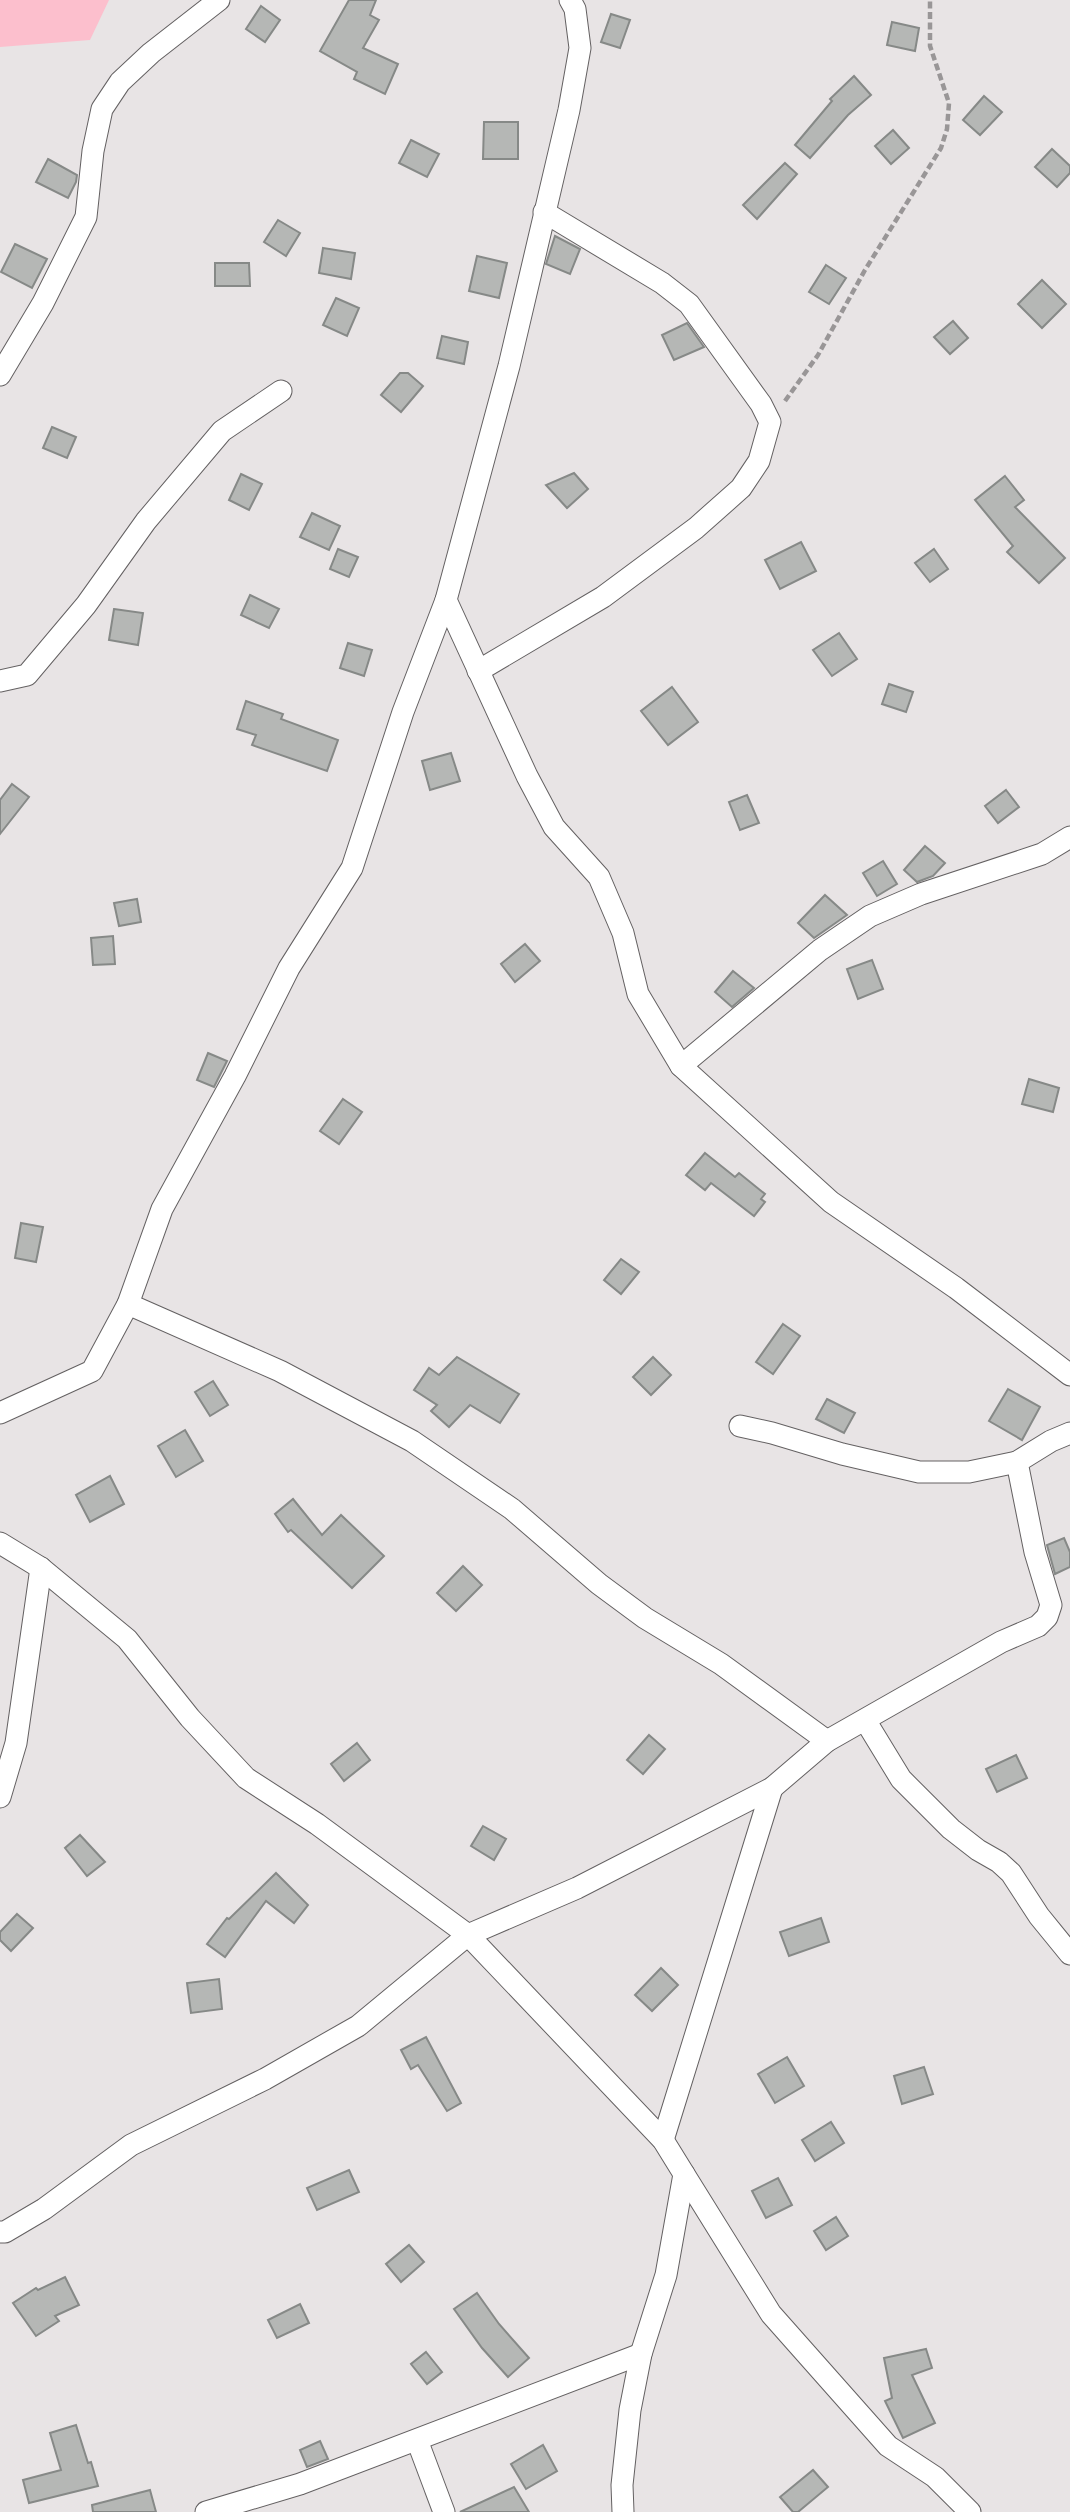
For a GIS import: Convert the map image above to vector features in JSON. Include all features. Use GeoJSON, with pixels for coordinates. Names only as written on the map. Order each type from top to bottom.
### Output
{"type":"FeatureCollection","features":[{"type":"Feature","properties":{"kind":"street"},"geometry":{"type":"LineString","coordinates":[[0,375],[43,303],[86,217],[93,152],[102,109],[120,82],[151,52],[219,0]]}},
{"type":"Feature","properties":{"kind":"street"},"geometry":{"type":"LineString","coordinates":[[0,1413],[92,1371],[128,1304],[162,1209],[235,1076],[289,968],[352,869],[403,712],[446,600],[509,366],[569,110],[580,48],[575,9],[570,0]]}},
{"type":"Feature","properties":{"kind":"street"},"geometry":{"type":"LineString","coordinates":[[478,671],[603,597],[696,527],[741,488],[759,461],[770,422],[761,404],[689,304],[662,283],[544,212]]}},
{"type":"Feature","properties":{"kind":"street"},"geometry":{"type":"LineString","coordinates":[[0,681],[27,675],[86,605],[146,521],[222,431],[281,391]]}},
{"type":"Feature","properties":{"kind":"street"},"geometry":{"type":"LineString","coordinates":[[446,600],[527,776],[554,827],[599,877],[623,933],[638,994],[681,1066],[831,1202],[957,1288],[1070,1375]]}},
{"type":"Feature","properties":{"kind":"street"},"geometry":{"type":"LineString","coordinates":[[681,1066],[820,950],[870,916],[921,894],[1042,854],[1070,837]]}},
{"type":"Feature","properties":{"kind":"street"},"geometry":{"type":"LineString","coordinates":[[128,1304],[280,1371],[412,1441],[512,1509],[599,1584],[645,1618],[721,1664],[827,1741]]}},
{"type":"Feature","properties":{"kind":"street"},"geometry":{"type":"LineString","coordinates":[[740,1426],[919,1472],[968,1472],[1017,1462],[1051,1441],[1070,1433]]}},
{"type":"Feature","properties":{"kind":"street"},"geometry":{"type":"LineString","coordinates":[[0,2232],[44,2209],[131,2145],[265,2079],[358,2026],[468,1935],[577,1888],[772,1788],[827,1741],[1001,1642],[1038,1626],[1048,1617],[1051,1605],[1035,1552],[1017,1462]]}},
{"type":"Feature","properties":{"kind":"street"},"geometry":{"type":"LineString","coordinates":[[0,1543],[41,1569],[127,1639],[190,1718],[246,1778],[317,1824],[468,1935],[663,2140],[771,2314],[888,2446],[936,2477],[970,2512]]}},
{"type":"Feature","properties":{"kind":"street"},"geometry":{"type":"LineString","coordinates":[[0,1797],[16,1743],[41,1569]]}},
{"type":"Feature","properties":{"kind":"street"},"geometry":{"type":"LineString","coordinates":[[865,1720],[901,1779],[951,1829],[1011,1873],[1039,1916],[1070,1954]]}},
{"type":"Feature","properties":{"kind":"street"},"geometry":{"type":"LineString","coordinates":[[663,2140],[772,1788]]}},
{"type":"Feature","properties":{"kind":"street"},"geometry":{"type":"LineString","coordinates":[[623,2512],[622,2485],[630,2410],[641,2354],[666,2275],[684,2174]]}},
{"type":"Feature","properties":{"kind":"street"},"geometry":{"type":"LineString","coordinates":[[206,2512],[300,2484],[641,2354]]}},
{"type":"Feature","properties":{"kind":"street"},"geometry":{"type":"LineString","coordinates":[[417,2441],[444,2512]]}},
{"type":"Feature","properties":{"kind":"path"},"geometry":{"type":"LineString","coordinates":[[770,422],[818,355],[864,270],[941,148],[947,128],[949,103],[930,46],[930,0]]}},
{"type":"Feature","properties":{"kind":"shaded area"},"geometry":{"type":"Polygon","coordinates":[[[0,0],[109,0],[90,40],[0,47],[0,0]]]}},
{"type":"Feature","properties":{"kind":"building"},"geometry":{"type":"Polygon","coordinates":[[[349,0],[376,0],[370,15],[379,20],[363,48],[398,64],[385,94],[354,79],[357,72],[320,51],[349,0]]]}},
{"type":"Feature","properties":{"kind":"building"},"geometry":{"type":"Polygon","coordinates":[[[261,6],[280,20],[265,42],[246,29],[261,6]]]}},
{"type":"Feature","properties":{"kind":"building"},"geometry":{"type":"Polygon","coordinates":[[[611,14],[630,20],[620,48],[601,42],[611,14]]]}},
{"type":"Feature","properties":{"kind":"building"},"geometry":{"type":"Polygon","coordinates":[[[892,22],[919,28],[915,51],[887,45],[892,22]]]}},
{"type":"Feature","properties":{"kind":"building"},"geometry":{"type":"Polygon","coordinates":[[[854,76],[871,95],[848,115],[810,158],[795,145],[832,101],[830,99],[854,76]]]}},
{"type":"Feature","properties":{"kind":"building"},"geometry":{"type":"Polygon","coordinates":[[[984,96],[1002,112],[980,135],[963,120],[984,96]]]}},
{"type":"Feature","properties":{"kind":"building"},"geometry":{"type":"Polygon","coordinates":[[[484,122],[518,122],[518,159],[483,159],[484,122]]]}},
{"type":"Feature","properties":{"kind":"building"},"geometry":{"type":"Polygon","coordinates":[[[893,130],[909,148],[891,164],[875,146],[893,130]]]}},
{"type":"Feature","properties":{"kind":"building"},"geometry":{"type":"Polygon","coordinates":[[[411,140],[439,154],[427,177],[399,163],[411,140]]]}},
{"type":"Feature","properties":{"kind":"building"},"geometry":{"type":"Polygon","coordinates":[[[1052,149],[1070,166],[1070,173],[1057,187],[1035,167],[1052,149]]]}},
{"type":"Feature","properties":{"kind":"building"},"geometry":{"type":"Polygon","coordinates":[[[48,159],[77,175],[68,198],[36,182],[48,159]]]}},
{"type":"Feature","properties":{"kind":"building"},"geometry":{"type":"Polygon","coordinates":[[[785,163],[797,174],[757,219],[743,205],[785,163]]]}},
{"type":"Feature","properties":{"kind":"building"},"geometry":{"type":"Polygon","coordinates":[[[278,220],[300,233],[286,256],[264,242],[278,220]]]}},
{"type":"Feature","properties":{"kind":"building"},"geometry":{"type":"Polygon","coordinates":[[[555,236],[580,249],[570,274],[546,264],[555,236]]]}},
{"type":"Feature","properties":{"kind":"building"},"geometry":{"type":"Polygon","coordinates":[[[15,244],[47,259],[32,288],[1,272],[15,244]]]}},
{"type":"Feature","properties":{"kind":"building"},"geometry":{"type":"Polygon","coordinates":[[[323,248],[355,253],[351,279],[319,273],[323,248]]]}},
{"type":"Feature","properties":{"kind":"building"},"geometry":{"type":"Polygon","coordinates":[[[477,256],[507,263],[499,298],[469,291],[477,256]]]}},
{"type":"Feature","properties":{"kind":"building"},"geometry":{"type":"Polygon","coordinates":[[[215,263],[249,263],[250,286],[215,286],[215,263]]]}},
{"type":"Feature","properties":{"kind":"building"},"geometry":{"type":"Polygon","coordinates":[[[826,265],[846,278],[829,304],[809,292],[826,265]]]}},
{"type":"Feature","properties":{"kind":"building"},"geometry":{"type":"Polygon","coordinates":[[[1042,280],[1066,304],[1042,328],[1018,304],[1042,280]]]}},
{"type":"Feature","properties":{"kind":"building"},"geometry":{"type":"Polygon","coordinates":[[[336,298],[359,308],[347,336],[323,325],[336,298]]]}},
{"type":"Feature","properties":{"kind":"building"},"geometry":{"type":"Polygon","coordinates":[[[953,321],[968,338],[950,354],[934,337],[953,321]]]}},
{"type":"Feature","properties":{"kind":"building"},"geometry":{"type":"Polygon","coordinates":[[[687,323],[704,347],[674,360],[662,335],[687,323]]]}},
{"type":"Feature","properties":{"kind":"building"},"geometry":{"type":"Polygon","coordinates":[[[442,336],[468,342],[464,364],[437,358],[442,336]]]}},
{"type":"Feature","properties":{"kind":"building"},"geometry":{"type":"Polygon","coordinates":[[[400,373],[408,373],[423,386],[401,412],[381,395],[400,373]]]}},
{"type":"Feature","properties":{"kind":"building"},"geometry":{"type":"Polygon","coordinates":[[[52,427],[76,437],[67,458],[43,448],[52,427]]]}},
{"type":"Feature","properties":{"kind":"building"},"geometry":{"type":"Polygon","coordinates":[[[574,473],[588,489],[567,508],[546,485],[574,473]]]}},
{"type":"Feature","properties":{"kind":"building"},"geometry":{"type":"Polygon","coordinates":[[[241,474],[262,484],[249,510],[229,500],[241,474]]]}},
{"type":"Feature","properties":{"kind":"building"},"geometry":{"type":"Polygon","coordinates":[[[1005,476],[1024,500],[1015,507],[1065,558],[1039,583],[1007,552],[1013,546],[975,500],[1005,476]]]}},
{"type":"Feature","properties":{"kind":"building"},"geometry":{"type":"Polygon","coordinates":[[[312,513],[340,526],[329,550],[300,537],[312,513]]]}},
{"type":"Feature","properties":{"kind":"building"},"geometry":{"type":"Polygon","coordinates":[[[801,542],[816,571],[780,589],[765,560],[801,542]]]}},
{"type":"Feature","properties":{"kind":"building"},"geometry":{"type":"Polygon","coordinates":[[[338,549],[358,557],[349,577],[330,569],[338,549]]]}},
{"type":"Feature","properties":{"kind":"building"},"geometry":{"type":"Polygon","coordinates":[[[934,549],[948,569],[930,582],[915,563],[934,549]]]}},
{"type":"Feature","properties":{"kind":"building"},"geometry":{"type":"Polygon","coordinates":[[[250,595],[279,609],[269,628],[241,615],[250,595]]]}},
{"type":"Feature","properties":{"kind":"building"},"geometry":{"type":"Polygon","coordinates":[[[114,609],[143,613],[138,645],[109,640],[114,609]]]}},
{"type":"Feature","properties":{"kind":"building"},"geometry":{"type":"Polygon","coordinates":[[[839,633],[857,659],[832,676],[813,650],[839,633]]]}},
{"type":"Feature","properties":{"kind":"building"},"geometry":{"type":"Polygon","coordinates":[[[348,643],[372,650],[364,676],[340,668],[348,643]]]}},
{"type":"Feature","properties":{"kind":"building"},"geometry":{"type":"Polygon","coordinates":[[[889,684],[913,692],[906,712],[882,704],[889,684]]]}},
{"type":"Feature","properties":{"kind":"building"},"geometry":{"type":"Polygon","coordinates":[[[672,687],[698,722],[668,745],[641,711],[672,687]]]}},
{"type":"Feature","properties":{"kind":"building"},"geometry":{"type":"Polygon","coordinates":[[[246,701],[283,714],[281,719],[338,740],[327,771],[252,745],[256,735],[237,729],[246,701]]]}},
{"type":"Feature","properties":{"kind":"building"},"geometry":{"type":"Polygon","coordinates":[[[451,753],[460,781],[430,790],[422,761],[451,753]]]}},
{"type":"Feature","properties":{"kind":"building"},"geometry":{"type":"Polygon","coordinates":[[[12,784],[29,797],[0,834],[0,800],[12,784]]]}},
{"type":"Feature","properties":{"kind":"building"},"geometry":{"type":"Polygon","coordinates":[[[1006,790],[1019,807],[998,823],[985,806],[1006,790]]]}},
{"type":"Feature","properties":{"kind":"building"},"geometry":{"type":"Polygon","coordinates":[[[747,795],[759,823],[740,830],[729,802],[747,795]]]}},
{"type":"Feature","properties":{"kind":"building"},"geometry":{"type":"Polygon","coordinates":[[[925,846],[945,863],[933,876],[917,882],[904,870],[925,846]]]}},
{"type":"Feature","properties":{"kind":"building"},"geometry":{"type":"Polygon","coordinates":[[[883,861],[897,884],[877,896],[863,873],[883,861]]]}},
{"type":"Feature","properties":{"kind":"building"},"geometry":{"type":"Polygon","coordinates":[[[825,895],[847,915],[814,938],[798,923],[825,895]]]}},
{"type":"Feature","properties":{"kind":"building"},"geometry":{"type":"Polygon","coordinates":[[[137,899],[141,922],[119,926],[114,903],[137,899]]]}},
{"type":"Feature","properties":{"kind":"building"},"geometry":{"type":"Polygon","coordinates":[[[113,936],[115,964],[93,965],[91,938],[113,936]]]}},
{"type":"Feature","properties":{"kind":"building"},"geometry":{"type":"Polygon","coordinates":[[[525,944],[540,961],[515,982],[501,964],[525,944]]]}},
{"type":"Feature","properties":{"kind":"building"},"geometry":{"type":"Polygon","coordinates":[[[872,960],[883,989],[858,999],[847,969],[872,960]]]}},
{"type":"Feature","properties":{"kind":"building"},"geometry":{"type":"Polygon","coordinates":[[[733,971],[754,988],[732,1007],[715,992],[733,971]]]}},
{"type":"Feature","properties":{"kind":"building"},"geometry":{"type":"Polygon","coordinates":[[[208,1053],[227,1061],[214,1087],[197,1080],[208,1053]]]}},
{"type":"Feature","properties":{"kind":"building"},"geometry":{"type":"Polygon","coordinates":[[[1029,1079],[1059,1088],[1053,1112],[1022,1104],[1029,1079]]]}},
{"type":"Feature","properties":{"kind":"building"},"geometry":{"type":"Polygon","coordinates":[[[343,1099],[362,1112],[339,1144],[320,1131],[343,1099]]]}},
{"type":"Feature","properties":{"kind":"building"},"geometry":{"type":"Polygon","coordinates":[[[705,1153],[735,1177],[739,1173],[765,1194],[761,1199],[765,1202],[754,1216],[711,1183],[705,1190],[686,1175],[705,1153]]]}},
{"type":"Feature","properties":{"kind":"building"},"geometry":{"type":"Polygon","coordinates":[[[21,1223],[43,1227],[36,1262],[15,1258],[21,1223]]]}},
{"type":"Feature","properties":{"kind":"building"},"geometry":{"type":"Polygon","coordinates":[[[621,1259],[639,1272],[621,1294],[604,1280],[621,1259]]]}},
{"type":"Feature","properties":{"kind":"building"},"geometry":{"type":"Polygon","coordinates":[[[783,1324],[800,1336],[773,1374],[756,1362],[783,1324]]]}},
{"type":"Feature","properties":{"kind":"building"},"geometry":{"type":"Polygon","coordinates":[[[457,1357],[519,1394],[500,1423],[470,1405],[449,1427],[431,1411],[437,1405],[414,1390],[429,1368],[439,1375],[457,1357]]]}},
{"type":"Feature","properties":{"kind":"building"},"geometry":{"type":"Polygon","coordinates":[[[653,1357],[671,1375],[651,1395],[633,1377],[653,1357]]]}},
{"type":"Feature","properties":{"kind":"building"},"geometry":{"type":"Polygon","coordinates":[[[213,1381],[228,1405],[210,1416],[195,1392],[213,1381]]]}},
{"type":"Feature","properties":{"kind":"building"},"geometry":{"type":"Polygon","coordinates":[[[1008,1389],[1040,1407],[1022,1440],[989,1421],[1008,1389]]]}},
{"type":"Feature","properties":{"kind":"building"},"geometry":{"type":"Polygon","coordinates":[[[827,1399],[855,1413],[844,1433],[816,1419],[827,1399]]]}},
{"type":"Feature","properties":{"kind":"building"},"geometry":{"type":"Polygon","coordinates":[[[185,1430],[203,1461],[176,1477],[158,1446],[185,1430]]]}},
{"type":"Feature","properties":{"kind":"building"},"geometry":{"type":"Polygon","coordinates":[[[110,1476],[124,1504],[90,1522],[76,1495],[110,1476]]]}},
{"type":"Feature","properties":{"kind":"building"},"geometry":{"type":"Polygon","coordinates":[[[293,1499],[322,1535],[341,1515],[384,1556],[352,1588],[291,1530],[288,1532],[275,1514],[293,1499]]]}},
{"type":"Feature","properties":{"kind":"building"},"geometry":{"type":"Polygon","coordinates":[[[1064,1538],[1070,1552],[1070,1567],[1055,1574],[1047,1545],[1064,1538]]]}},
{"type":"Feature","properties":{"kind":"building"},"geometry":{"type":"Polygon","coordinates":[[[463,1566],[482,1585],[456,1611],[437,1593],[463,1566]]]}},
{"type":"Feature","properties":{"kind":"building"},"geometry":{"type":"Polygon","coordinates":[[[649,1735],[665,1749],[643,1774],[627,1760],[649,1735]]]}},
{"type":"Feature","properties":{"kind":"building"},"geometry":{"type":"Polygon","coordinates":[[[357,1743],[370,1760],[344,1781],[331,1764],[357,1743]]]}},
{"type":"Feature","properties":{"kind":"building"},"geometry":{"type":"Polygon","coordinates":[[[1016,1755],[1027,1778],[997,1792],[986,1769],[1016,1755]]]}},
{"type":"Feature","properties":{"kind":"building"},"geometry":{"type":"Polygon","coordinates":[[[483,1826],[506,1839],[494,1860],[471,1846],[483,1826]]]}},
{"type":"Feature","properties":{"kind":"building"},"geometry":{"type":"Polygon","coordinates":[[[80,1835],[105,1862],[87,1876],[65,1848],[80,1835]]]}},
{"type":"Feature","properties":{"kind":"building"},"geometry":{"type":"Polygon","coordinates":[[[276,1873],[308,1905],[294,1923],[266,1901],[225,1957],[207,1944],[227,1918],[276,1873]]]}},
{"type":"Feature","properties":{"kind":"building"},"geometry":{"type":"Polygon","coordinates":[[[17,1914],[33,1928],[11,1951],[0,1940],[0,1932],[17,1914]]]}},
{"type":"Feature","properties":{"kind":"building"},"geometry":{"type":"Polygon","coordinates":[[[821,1918],[829,1942],[789,1956],[780,1932],[821,1918]]]}},
{"type":"Feature","properties":{"kind":"building"},"geometry":{"type":"Polygon","coordinates":[[[661,1968],[678,1985],[652,2011],[635,1995],[661,1968]]]}},
{"type":"Feature","properties":{"kind":"building"},"geometry":{"type":"Polygon","coordinates":[[[219,1979],[222,2009],[191,2013],[187,1983],[219,1979]]]}},
{"type":"Feature","properties":{"kind":"building"},"geometry":{"type":"Polygon","coordinates":[[[426,2037],[461,2103],[447,2111],[418,2065],[411,2069],[401,2050],[426,2037]]]}},
{"type":"Feature","properties":{"kind":"building"},"geometry":{"type":"Polygon","coordinates":[[[787,2057],[804,2086],[775,2103],[758,2074],[787,2057]]]}},
{"type":"Feature","properties":{"kind":"building"},"geometry":{"type":"Polygon","coordinates":[[[924,2067],[933,2094],[902,2104],[894,2076],[924,2067]]]}},
{"type":"Feature","properties":{"kind":"building"},"geometry":{"type":"Polygon","coordinates":[[[831,2122],[844,2143],[815,2161],[802,2140],[831,2122]]]}},
{"type":"Feature","properties":{"kind":"building"},"geometry":{"type":"Polygon","coordinates":[[[349,2170],[359,2192],[317,2210],[307,2188],[349,2170]]]}},
{"type":"Feature","properties":{"kind":"building"},"geometry":{"type":"Polygon","coordinates":[[[778,2178],[792,2205],[766,2218],[752,2191],[778,2178]]]}},
{"type":"Feature","properties":{"kind":"building"},"geometry":{"type":"Polygon","coordinates":[[[836,2217],[848,2236],[826,2250],[814,2231],[836,2217]]]}},
{"type":"Feature","properties":{"kind":"building"},"geometry":{"type":"Polygon","coordinates":[[[409,2245],[424,2262],[401,2282],[386,2264],[409,2245]]]}},
{"type":"Feature","properties":{"kind":"building"},"geometry":{"type":"Polygon","coordinates":[[[65,2277],[79,2305],[55,2316],[59,2321],[36,2336],[13,2303],[36,2288],[38,2290],[65,2277]]]}},
{"type":"Feature","properties":{"kind":"building"},"geometry":{"type":"Polygon","coordinates":[[[477,2293],[499,2324],[529,2358],[508,2377],[482,2348],[454,2309],[477,2293]]]}},
{"type":"Feature","properties":{"kind":"building"},"geometry":{"type":"Polygon","coordinates":[[[300,2304],[309,2323],[277,2338],[268,2320],[300,2304]]]}},
{"type":"Feature","properties":{"kind":"building"},"geometry":{"type":"Polygon","coordinates":[[[926,2349],[932,2368],[912,2375],[935,2423],[903,2438],[885,2401],[892,2398],[884,2358],[926,2349]]]}},
{"type":"Feature","properties":{"kind":"building"},"geometry":{"type":"Polygon","coordinates":[[[426,2352],[442,2372],[427,2384],[411,2364],[426,2352]]]}},
{"type":"Feature","properties":{"kind":"building"},"geometry":{"type":"Polygon","coordinates":[[[76,2425],[98,2486],[29,2503],[23,2480],[61,2470],[50,2433],[76,2425]]]}},
{"type":"Feature","properties":{"kind":"building"},"geometry":{"type":"Polygon","coordinates":[[[320,2441],[328,2459],[307,2467],[300,2450],[320,2441]]]}},
{"type":"Feature","properties":{"kind":"building"},"geometry":{"type":"Polygon","coordinates":[[[543,2445],[557,2471],[526,2489],[511,2464],[543,2445]]]}},
{"type":"Feature","properties":{"kind":"building"},"geometry":{"type":"Polygon","coordinates":[[[813,2470],[828,2487],[798,2512],[793,2512],[780,2497],[813,2470]]]}},
{"type":"Feature","properties":{"kind":"building"},"geometry":{"type":"Polygon","coordinates":[[[514,2487],[529,2512],[460,2512],[514,2487]]]}},
{"type":"Feature","properties":{"kind":"building"},"geometry":{"type":"Polygon","coordinates":[[[150,2490],[156,2512],[93,2512],[92,2505],[150,2490]]]}}]}
